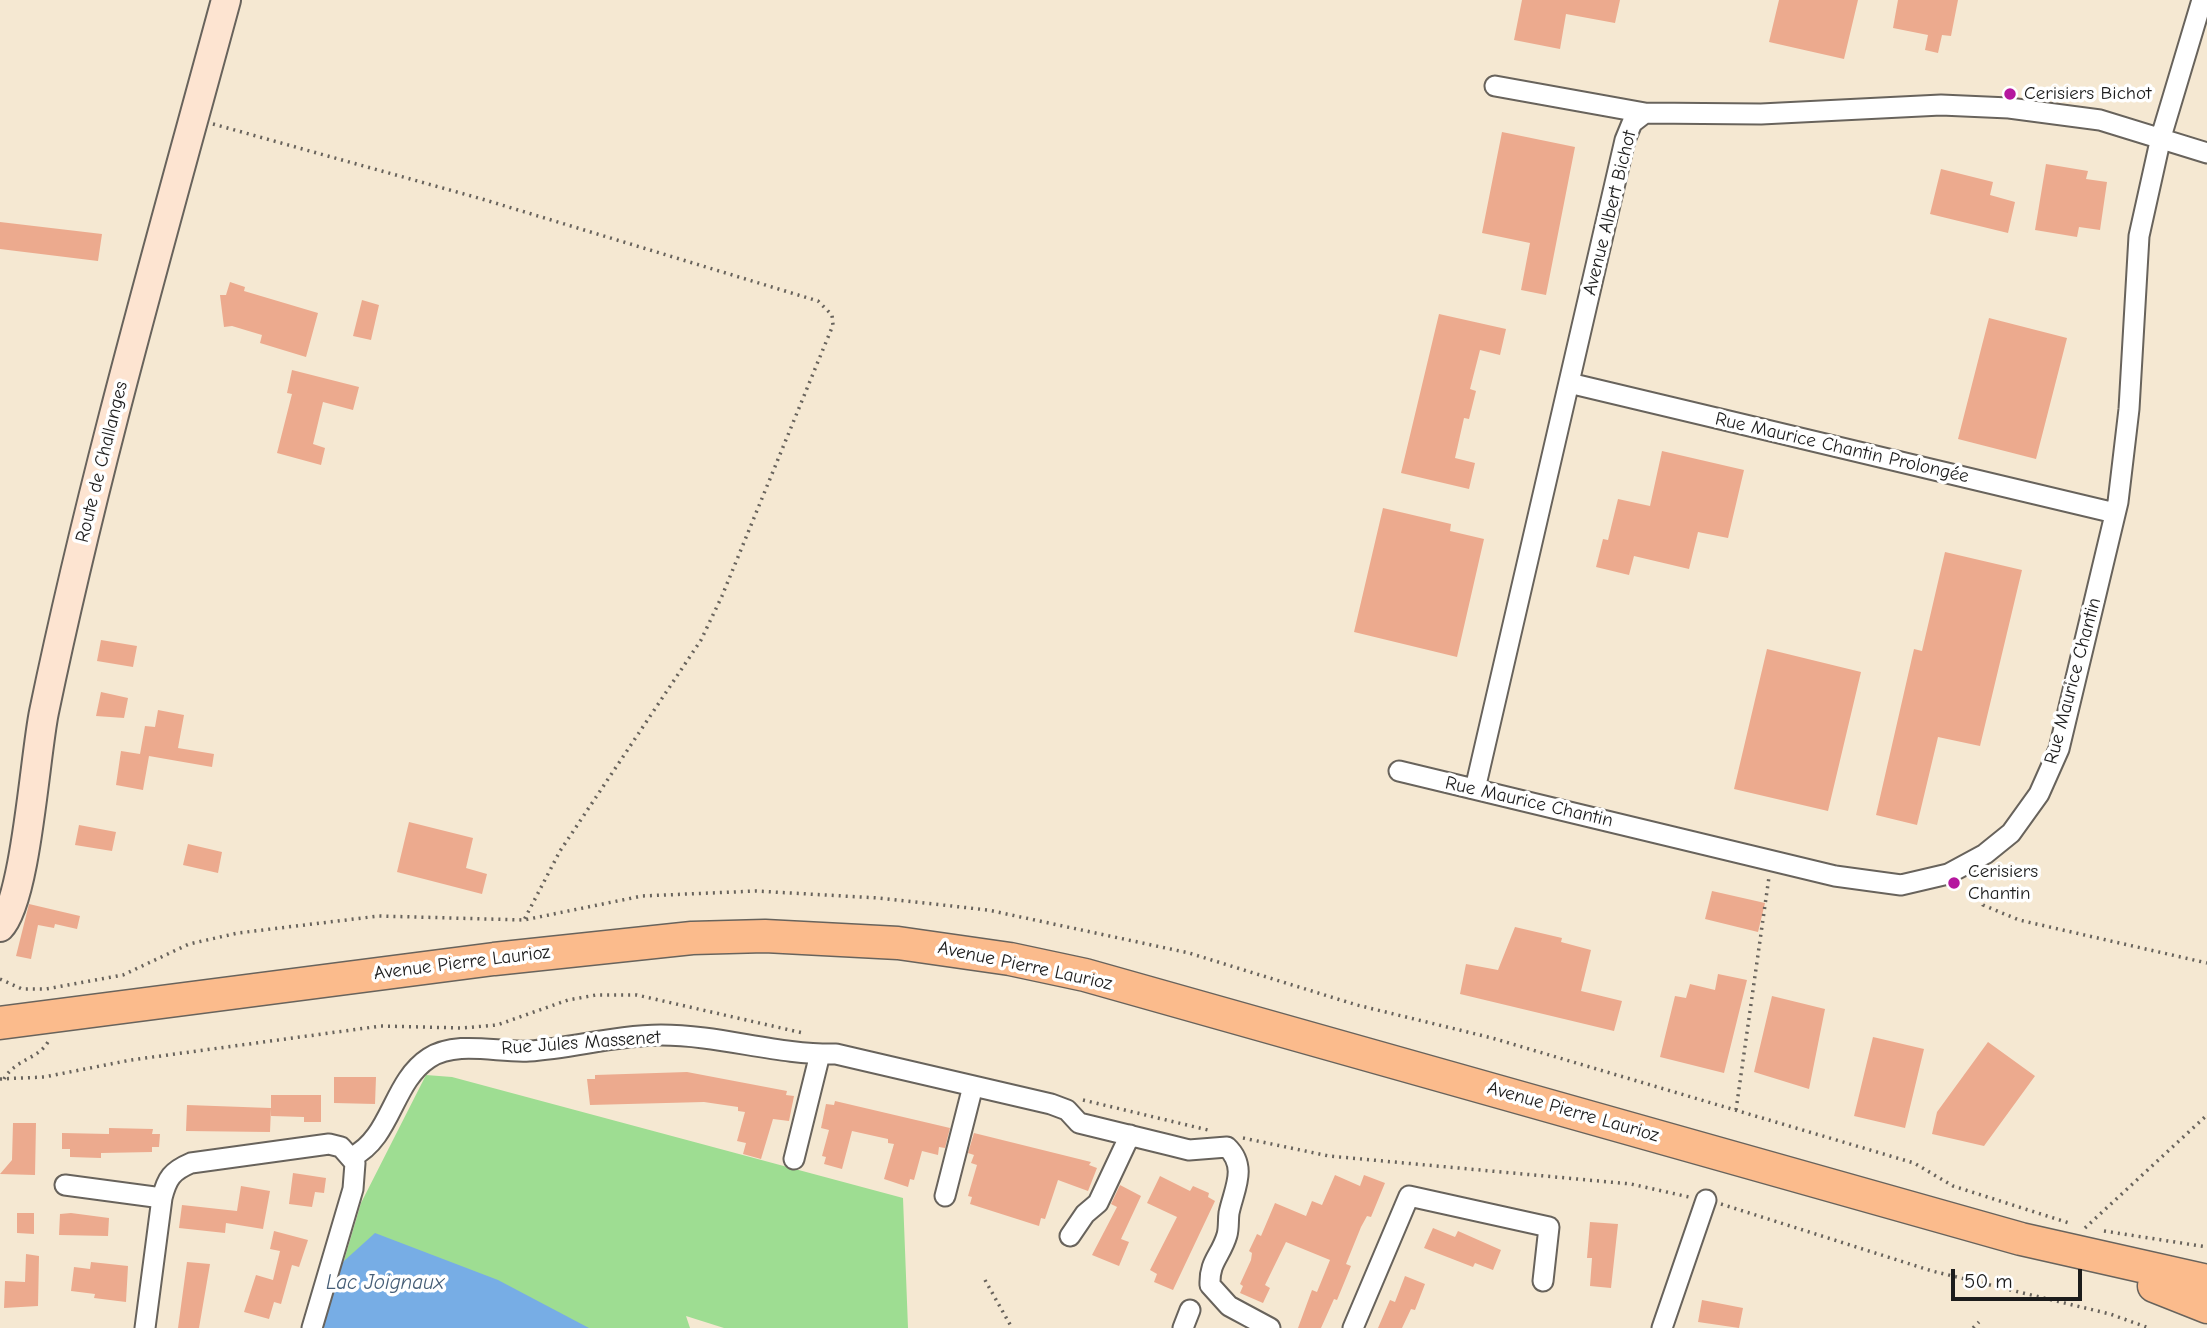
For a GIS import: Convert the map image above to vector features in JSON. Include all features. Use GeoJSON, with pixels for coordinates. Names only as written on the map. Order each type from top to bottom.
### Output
{"type":"FeatureCollection","features":[{"type":"Feature","properties":{"kind":"main road","name":"Avenue Pierre Laurioz"},"geometry":{"type":"LineString","coordinates":[[0,1023],[645,941],[765,936],[898,943],[1010,959],[1085,975],[2021,1239],[2207,1280]]}},
{"type":"Feature","properties":{"kind":"main road","name":"Avenue Pierre Laurioz"},"geometry":{"type":"LineString","coordinates":[[2021,1239],[2078,1265],[2167,1290],[2207,1307]]}},
{"type":"Feature","properties":{"kind":"street","name":"Route de Challanges"},"geometry":{"type":"LineString","coordinates":[[0,927],[11,910],[19,873],[42,721],[68,594],[226,0]]}},
{"type":"Feature","properties":{"kind":"street","name":"Rue Maurice Chantin"},"geometry":{"type":"LineString","coordinates":[[1399,771],[1835,876],[1901,885],[1948,874],[2011,833],[2039,794],[2059,749],[2115,513],[2129,409],[2139,236],[2161,137],[2202,0]]}},
{"type":"Feature","properties":{"kind":"street"},"geometry":{"type":"LineString","coordinates":[[1495,86],[1645,113]]}},
{"type":"Feature","properties":{"kind":"street","name":"Avenue Albert Bichot"},"geometry":{"type":"LineString","coordinates":[[1475,789],[1625,140],[1632,123],[1645,113],[1761,114],[1955,106],[2009,108],[2101,120],[2207,153]]}},
{"type":"Feature","properties":{"kind":"street","name":"Rue Maurice Chantin Prolongée"},"geometry":{"type":"LineString","coordinates":[[1569,383],[2115,513]]}},
{"type":"Feature","properties":{"kind":"street","name":"Rue Jules Massenet"},"geometry":{"type":"LineString","coordinates":[[352,1157],[364,1151],[376,1139],[412,1075],[429,1058],[445,1053],[471,1049],[528,1051],[662,1035],[836,1054],[1051,1104],[1067,1110],[1079,1123],[1189,1150],[1227,1147],[1236,1156],[1239,1170],[1237,1187],[1227,1234],[1209,1269],[1210,1285],[1229,1306],[1270,1328]]}},
{"type":"Feature","properties":{"kind":"street"},"geometry":{"type":"LineString","coordinates":[[794,1159],[820,1054]]}},
{"type":"Feature","properties":{"kind":"street"},"geometry":{"type":"LineString","coordinates":[[944,1196],[973,1086]]}},
{"type":"Feature","properties":{"kind":"street"},"geometry":{"type":"LineString","coordinates":[[1070,1236],[1085,1214],[1098,1203],[1130,1135]]}},
{"type":"Feature","properties":{"kind":"street"},"geometry":{"type":"LineString","coordinates":[[145,1328],[162,1198],[166,1179],[174,1170],[191,1163],[329,1144],[341,1147],[352,1157],[355,1163],[353,1189],[312,1328]]}},
{"type":"Feature","properties":{"kind":"street"},"geometry":{"type":"LineString","coordinates":[[65,1185],[162,1198]]}},
{"type":"Feature","properties":{"kind":"street"},"geometry":{"type":"LineString","coordinates":[[1353,1328],[1409,1196],[1549,1227],[1543,1281]]}},
{"type":"Feature","properties":{"kind":"street"},"geometry":{"type":"LineString","coordinates":[[1662,1328],[1706,1200]]}},
{"type":"Feature","properties":{"kind":"path"},"geometry":{"type":"LineString","coordinates":[[194,119],[481,199],[818,301],[832,315],[833,325],[722,596],[701,640],[560,851],[524,920]]}},
{"type":"Feature","properties":{"kind":"path"},"geometry":{"type":"LineString","coordinates":[[1771,860],[1737,1110],[1914,1163],[1953,1186],[2071,1224]]}},
{"type":"Feature","properties":{"kind":"path"},"geometry":{"type":"LineString","coordinates":[[1970,862],[1983,905],[2019,920],[2207,964]]}},
{"type":"Feature","properties":{"kind":"path"},"geometry":{"type":"LineString","coordinates":[[2207,1115],[2085,1228],[2207,1247]]}},
{"type":"Feature","properties":{"kind":"path"},"geometry":{"type":"LineString","coordinates":[[985,1280],[1012,1328]]}},
{"type":"Feature","properties":{"kind":"path"},"geometry":{"type":"LineString","coordinates":[[1973,1328],[1979,1322]]}},
{"type":"Feature","properties":{"kind":"green space"},"geometry":{"type":"Polygon","coordinates":[[[426,1075],[452,1077],[903,1198],[908,1328],[724,1328],[686,1316],[690,1328],[324,1328],[361,1203],[426,1075]]]}},
{"type":"Feature","properties":{"kind":"water","name":"Lac Joignaux"},"geometry":{"type":"Polygon","coordinates":[[[375,1233],[498,1280],[589,1328],[321,1328],[334,1270],[375,1233]]]}},
{"type":"Feature","properties":{"kind":"building"},"geometry":{"type":"Polygon","coordinates":[[[1522,0],[1620,0],[1615,23],[1566,14],[1560,49],[1514,40],[1522,0]]]}},
{"type":"Feature","properties":{"kind":"building"},"geometry":{"type":"Polygon","coordinates":[[[1779,0],[1858,0],[1844,59],[1769,42],[1779,0]]]}},
{"type":"Feature","properties":{"kind":"building"},"geometry":{"type":"Polygon","coordinates":[[[1898,0],[1958,0],[1951,36],[1942,35],[1938,53],[1925,50],[1928,35],[1893,28],[1898,0]]]}},
{"type":"Feature","properties":{"kind":"building"},"geometry":{"type":"Polygon","coordinates":[[[1502,132],[1575,147],[1546,295],[1521,290],[1530,243],[1482,233],[1502,132]]]}},
{"type":"Feature","properties":{"kind":"building"},"geometry":{"type":"Polygon","coordinates":[[[2046,164],[2088,171],[2086,179],[2107,182],[2100,230],[2079,227],[2077,237],[2035,230],[2046,164]]]}},
{"type":"Feature","properties":{"kind":"building"},"geometry":{"type":"Polygon","coordinates":[[[1941,169],[1993,182],[1990,195],[2015,202],[2008,233],[1930,214],[1941,169]]]}},
{"type":"Feature","properties":{"kind":"building"},"geometry":{"type":"Polygon","coordinates":[[[0,222],[102,234],[98,261],[0,249],[0,222]]]}},
{"type":"Feature","properties":{"kind":"building"},"geometry":{"type":"Polygon","coordinates":[[[230,282],[245,287],[244,291],[318,313],[306,357],[260,343],[262,335],[232,326],[224,327],[220,295],[226,295],[230,282]]]}},
{"type":"Feature","properties":{"kind":"building"},"geometry":{"type":"Polygon","coordinates":[[[362,300],[379,305],[371,340],[353,336],[362,300]]]}},
{"type":"Feature","properties":{"kind":"building"},"geometry":{"type":"Polygon","coordinates":[[[1439,314],[1506,329],[1500,355],[1480,350],[1470,389],[1476,391],[1469,419],[1464,418],[1455,458],[1475,463],[1469,489],[1401,473],[1439,314]]]}},
{"type":"Feature","properties":{"kind":"building"},"geometry":{"type":"Polygon","coordinates":[[[1989,318],[2067,338],[2036,459],[1958,439],[1989,318]]]}},
{"type":"Feature","properties":{"kind":"building"},"geometry":{"type":"Polygon","coordinates":[[[292,370],[359,387],[353,410],[323,402],[313,444],[325,448],[321,465],[277,453],[292,394],[287,393],[292,370]]]}},
{"type":"Feature","properties":{"kind":"building"},"geometry":{"type":"Polygon","coordinates":[[[1662,451],[1744,470],[1728,538],[1698,532],[1689,569],[1634,556],[1629,575],[1596,567],[1603,539],[1608,540],[1618,499],[1650,506],[1662,451]]]}},
{"type":"Feature","properties":{"kind":"building"},"geometry":{"type":"Polygon","coordinates":[[[1383,508],[1451,524],[1450,531],[1484,539],[1457,657],[1354,632],[1383,508]]]}},
{"type":"Feature","properties":{"kind":"building"},"geometry":{"type":"Polygon","coordinates":[[[1945,552],[2022,570],[1980,746],[1938,737],[1917,825],[1876,815],[1914,649],[1922,651],[1945,552]]]}},
{"type":"Feature","properties":{"kind":"building"},"geometry":{"type":"Polygon","coordinates":[[[101,640],[137,646],[133,667],[97,661],[101,640]]]}},
{"type":"Feature","properties":{"kind":"building"},"geometry":{"type":"Polygon","coordinates":[[[1767,649],[1861,672],[1828,811],[1734,789],[1767,649]]]}},
{"type":"Feature","properties":{"kind":"building"},"geometry":{"type":"Polygon","coordinates":[[[101,692],[128,698],[124,718],[96,716],[101,692]]]}},
{"type":"Feature","properties":{"kind":"building"},"geometry":{"type":"Polygon","coordinates":[[[158,710],[184,715],[178,748],[214,754],[212,767],[149,756],[143,790],[116,785],[121,751],[140,754],[145,726],[155,727],[158,710]]]}},
{"type":"Feature","properties":{"kind":"building"},"geometry":{"type":"Polygon","coordinates":[[[409,822],[473,838],[466,868],[487,874],[482,894],[397,872],[409,822]]]}},
{"type":"Feature","properties":{"kind":"building"},"geometry":{"type":"Polygon","coordinates":[[[79,825],[116,832],[112,851],[75,845],[79,825]]]}},
{"type":"Feature","properties":{"kind":"building"},"geometry":{"type":"Polygon","coordinates":[[[188,844],[222,852],[218,873],[183,865],[188,844]]]}},
{"type":"Feature","properties":{"kind":"building"},"geometry":{"type":"Polygon","coordinates":[[[1712,891],[1765,903],[1758,932],[1705,919],[1712,891]]]}},
{"type":"Feature","properties":{"kind":"building"},"geometry":{"type":"Polygon","coordinates":[[[29,904],[80,916],[77,929],[55,924],[54,928],[38,925],[31,959],[16,956],[29,904]]]}},
{"type":"Feature","properties":{"kind":"building"},"geometry":{"type":"Polygon","coordinates":[[[1515,927],[1562,938],[1561,942],[1591,950],[1581,991],[1622,1001],[1614,1031],[1460,994],[1466,964],[1498,970],[1515,927]]]}},
{"type":"Feature","properties":{"kind":"building"},"geometry":{"type":"Polygon","coordinates":[[[1718,974],[1747,980],[1724,1073],[1660,1057],[1675,996],[1686,998],[1690,984],[1715,990],[1718,974]]]}},
{"type":"Feature","properties":{"kind":"building"},"geometry":{"type":"Polygon","coordinates":[[[1772,996],[1825,1009],[1809,1089],[1754,1072],[1772,996]]]}},
{"type":"Feature","properties":{"kind":"building"},"geometry":{"type":"Polygon","coordinates":[[[1873,1037],[1924,1049],[1905,1128],[1854,1116],[1873,1037]]]}},
{"type":"Feature","properties":{"kind":"building"},"geometry":{"type":"Polygon","coordinates":[[[1988,1042],[2035,1076],[1984,1146],[1932,1134],[1937,1112],[1988,1042]]]}},
{"type":"Feature","properties":{"kind":"building"},"geometry":{"type":"Polygon","coordinates":[[[687,1072],[787,1091],[786,1095],[794,1096],[789,1121],[773,1119],[761,1159],[743,1154],[746,1143],[737,1141],[745,1112],[738,1111],[738,1107],[704,1102],[590,1105],[587,1079],[595,1079],[595,1075],[687,1072]]]}},
{"type":"Feature","properties":{"kind":"building"},"geometry":{"type":"Polygon","coordinates":[[[334,1077],[376,1077],[375,1104],[334,1103],[334,1077]]]}},
{"type":"Feature","properties":{"kind":"building"},"geometry":{"type":"Polygon","coordinates":[[[271,1095],[321,1095],[321,1122],[304,1122],[304,1117],[271,1116],[271,1095]]]}},
{"type":"Feature","properties":{"kind":"building"},"geometry":{"type":"Polygon","coordinates":[[[835,1101],[950,1128],[945,1148],[939,1147],[938,1155],[922,1151],[914,1180],[910,1179],[908,1187],[884,1179],[894,1144],[888,1143],[888,1139],[852,1131],[842,1169],[824,1164],[826,1157],[822,1156],[829,1130],[821,1128],[826,1104],[834,1105],[835,1101]]]}},
{"type":"Feature","properties":{"kind":"building"},"geometry":{"type":"Polygon","coordinates":[[[187,1105],[271,1108],[270,1132],[186,1131],[187,1105]]]}},
{"type":"Feature","properties":{"kind":"building"},"geometry":{"type":"Polygon","coordinates":[[[13,1123],[36,1123],[35,1175],[0,1174],[12,1160],[13,1123]]]}},
{"type":"Feature","properties":{"kind":"building"},"geometry":{"type":"Polygon","coordinates":[[[109,1128],[153,1129],[152,1134],[160,1134],[159,1147],[152,1147],[152,1152],[101,1153],[101,1158],[70,1157],[70,1149],[62,1149],[62,1133],[109,1134],[109,1128]]]}},
{"type":"Feature","properties":{"kind":"building"},"geometry":{"type":"Polygon","coordinates":[[[974,1133],[1091,1162],[1089,1165],[1097,1168],[1088,1191],[1058,1180],[1045,1219],[1041,1218],[1039,1226],[970,1204],[972,1197],[968,1196],[977,1165],[971,1163],[974,1155],[968,1153],[974,1133]]]}},
{"type":"Feature","properties":{"kind":"building"},"geometry":{"type":"Polygon","coordinates":[[[293,1173],[326,1178],[324,1193],[315,1192],[312,1207],[289,1204],[293,1173]]]}},
{"type":"Feature","properties":{"kind":"building"},"geometry":{"type":"Polygon","coordinates":[[[1335,1175],[1360,1186],[1364,1175],[1385,1183],[1371,1217],[1367,1216],[1361,1227],[1346,1264],[1351,1266],[1337,1300],[1334,1299],[1321,1328],[1298,1328],[1312,1290],[1317,1292],[1330,1260],[1286,1242],[1265,1285],[1270,1288],[1263,1303],[1240,1293],[1243,1286],[1240,1284],[1251,1260],[1252,1253],[1249,1251],[1257,1234],[1261,1236],[1275,1203],[1306,1216],[1312,1201],[1322,1205],[1335,1175]]]}},
{"type":"Feature","properties":{"kind":"building"},"geometry":{"type":"Polygon","coordinates":[[[1160,1176],[1190,1191],[1193,1186],[1209,1193],[1208,1197],[1215,1201],[1173,1290],[1154,1282],[1157,1274],[1150,1270],[1177,1217],[1147,1203],[1160,1176]]]}},
{"type":"Feature","properties":{"kind":"building"},"geometry":{"type":"Polygon","coordinates":[[[1120,1185],[1141,1196],[1121,1239],[1129,1242],[1119,1266],[1092,1255],[1117,1207],[1111,1204],[1120,1185]]]}},
{"type":"Feature","properties":{"kind":"building"},"geometry":{"type":"Polygon","coordinates":[[[241,1186],[270,1191],[263,1229],[226,1223],[225,1233],[179,1228],[182,1205],[237,1211],[241,1186]]]}},
{"type":"Feature","properties":{"kind":"building"},"geometry":{"type":"Polygon","coordinates":[[[17,1213],[34,1213],[34,1234],[17,1233],[17,1213]]]}},
{"type":"Feature","properties":{"kind":"building"},"geometry":{"type":"Polygon","coordinates":[[[60,1214],[109,1218],[108,1236],[59,1235],[60,1214]]]}},
{"type":"Feature","properties":{"kind":"building"},"geometry":{"type":"Polygon","coordinates":[[[1590,1222],[1618,1224],[1611,1288],[1590,1286],[1592,1258],[1587,1258],[1590,1222]]]}},
{"type":"Feature","properties":{"kind":"building"},"geometry":{"type":"Polygon","coordinates":[[[1433,1228],[1455,1237],[1458,1231],[1501,1250],[1493,1270],[1475,1263],[1473,1267],[1424,1248],[1433,1228]]]}},
{"type":"Feature","properties":{"kind":"building"},"geometry":{"type":"Polygon","coordinates":[[[274,1231],[308,1240],[299,1267],[292,1265],[281,1304],[274,1302],[269,1319],[244,1312],[256,1275],[273,1280],[280,1251],[270,1249],[274,1231]]]}},
{"type":"Feature","properties":{"kind":"building"},"geometry":{"type":"Polygon","coordinates":[[[26,1254],[39,1256],[38,1306],[4,1308],[5,1281],[25,1282],[26,1254]]]}},
{"type":"Feature","properties":{"kind":"building"},"geometry":{"type":"Polygon","coordinates":[[[91,1262],[128,1266],[126,1302],[94,1298],[95,1294],[71,1291],[74,1267],[90,1269],[91,1262]]]}},
{"type":"Feature","properties":{"kind":"building"},"geometry":{"type":"Polygon","coordinates":[[[187,1262],[210,1264],[199,1328],[178,1328],[187,1262]]]}},
{"type":"Feature","properties":{"kind":"building"},"geometry":{"type":"Polygon","coordinates":[[[1405,1276],[1425,1284],[1415,1310],[1411,1309],[1402,1328],[1378,1328],[1390,1300],[1395,1302],[1405,1276]]]}},
{"type":"Feature","properties":{"kind":"building"},"geometry":{"type":"Polygon","coordinates":[[[1702,1300],[1743,1308],[1739,1328],[1698,1322],[1702,1300]]]}},
{"type":"Feature","properties":{"kind":"place","name":"Cerisiers Bichot"},"geometry":{"type":"Point","coordinates":[2010,94]}},
{"type":"Feature","properties":{"kind":"place","name":"Cerisiers Chantin"},"geometry":{"type":"Point","coordinates":[1954,883]}}]}
